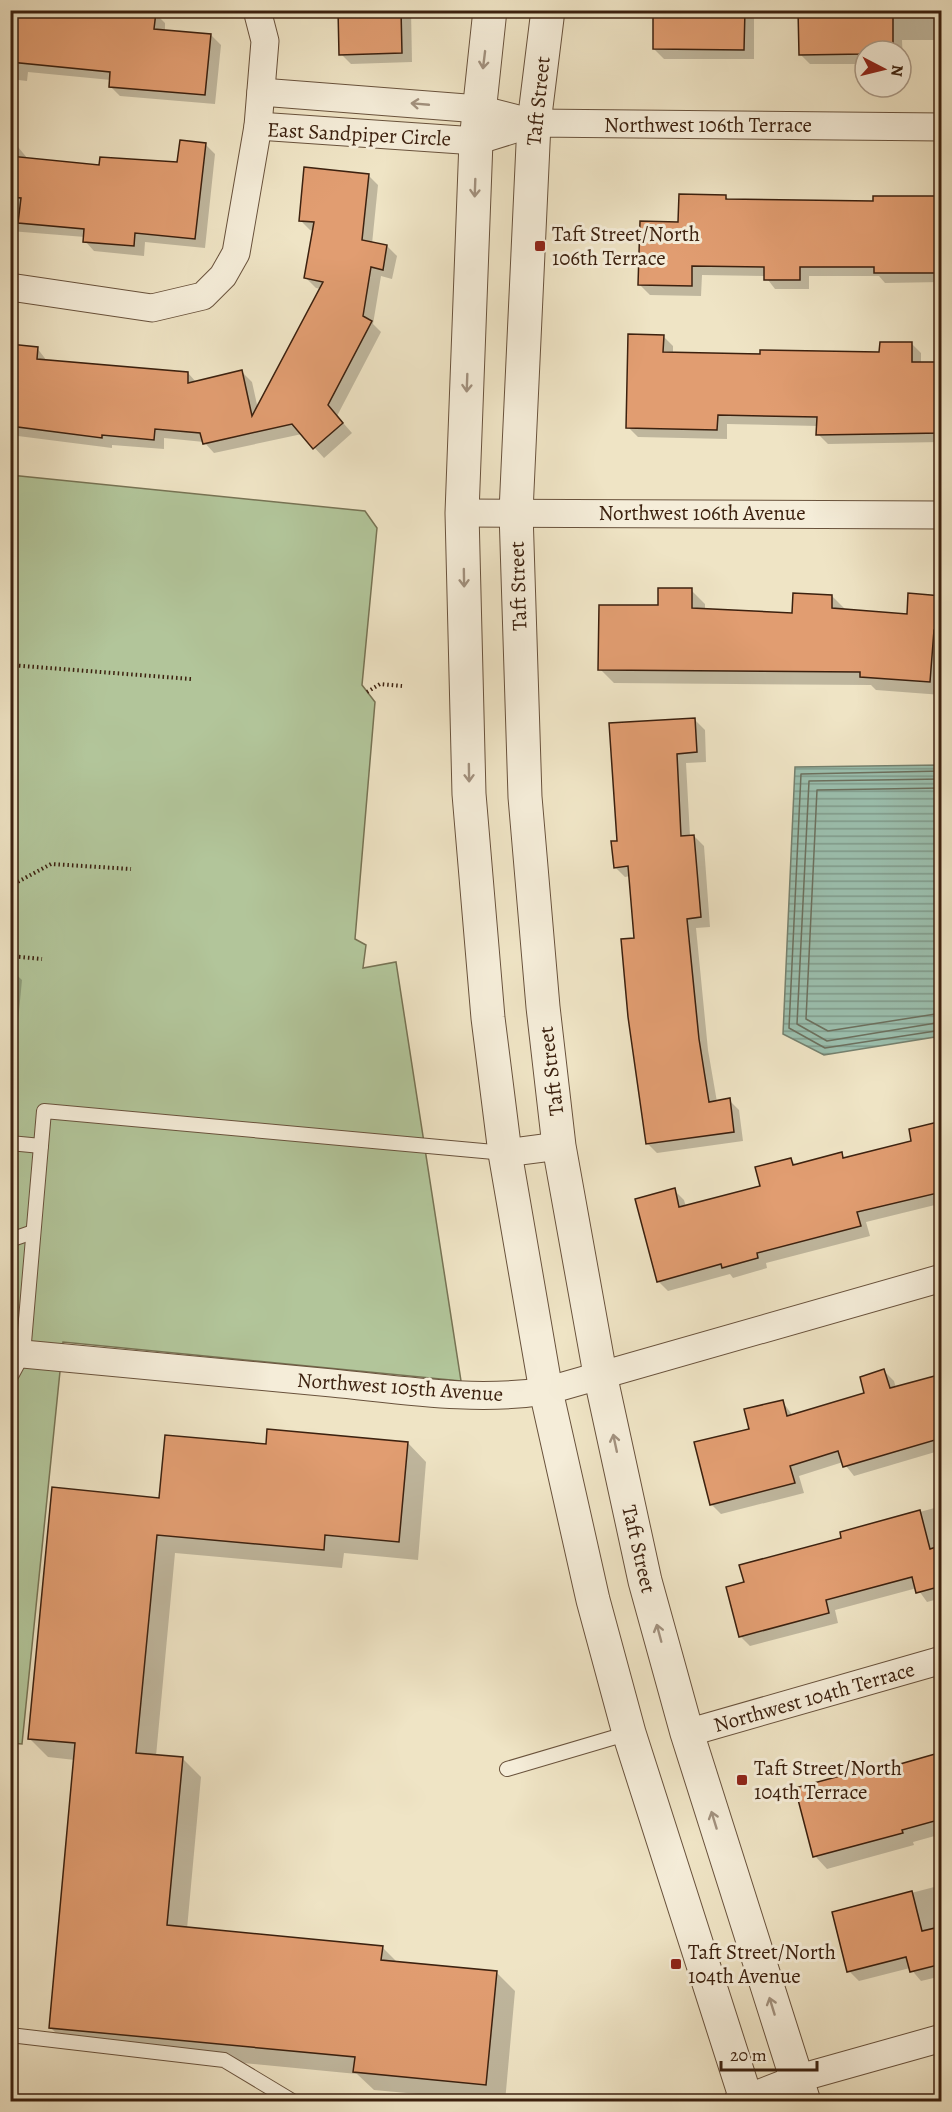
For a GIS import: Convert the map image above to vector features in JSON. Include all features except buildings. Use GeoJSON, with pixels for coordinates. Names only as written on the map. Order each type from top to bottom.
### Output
{"type":"FeatureCollection","features":[{"type":"Feature","properties":{"kind":"street"},"geometry":{"type":"LineString","coordinates":[[257,10],[265,41],[258,126]]}},
{"type":"Feature","properties":{"kind":"street"},"geometry":{"type":"LineString","coordinates":[[490,10],[476,141],[462,513],[469,794],[488,1018],[505,1153],[546,1391],[593,1600],[629,1733],[767,2095],[942,2038]]}},
{"type":"Feature","properties":{"kind":"street","name":"Taft Street"},"geometry":{"type":"LineString","coordinates":[[548,10],[534,123],[516,512],[525,797],[543,1007],[559,1146],[600,1374],[645,1581],[687,1733],[767,2095]]}},
{"type":"Feature","properties":{"kind":"street","name":"East Sandpiper Circle"},"geometry":{"type":"LineString","coordinates":[[261,92],[479,109],[534,123]]}},
{"type":"Feature","properties":{"kind":"street","name":"Northwest 106th Terrace"},"geometry":{"type":"LineString","coordinates":[[476,141],[534,123],[942,127]]}},
{"type":"Feature","properties":{"kind":"street","name":"East Sandpiper Circle"},"geometry":{"type":"LineString","coordinates":[[10,287],[152,308],[203,296],[223,276],[236,253],[258,126],[476,141]]}},
{"type":"Feature","properties":{"kind":"street","name":"Northwest 106th Avenue"},"geometry":{"type":"LineString","coordinates":[[462,513],[942,515]]}},
{"type":"Feature","properties":{"kind":"street"},"geometry":{"type":"LineString","coordinates":[[505,1153],[559,1146]]}},
{"type":"Feature","properties":{"kind":"street","name":"Northwest 105th Avenue"},"geometry":{"type":"LineString","coordinates":[[23,1354],[477,1396],[516,1396],[546,1391],[942,1278]]}},
{"type":"Feature","properties":{"kind":"street","name":"Northwest 104th Terrace"},"geometry":{"type":"LineString","coordinates":[[687,1733],[942,1660]]}},
{"type":"Feature","properties":{"kind":"lane"},"geometry":{"type":"LineString","coordinates":[[10,1378],[23,1354],[44,1111],[505,1153]]}},
{"type":"Feature","properties":{"kind":"lane"},"geometry":{"type":"LineString","coordinates":[[10,1143],[41,1146]]}},
{"type":"Feature","properties":{"kind":"lane"},"geometry":{"type":"LineString","coordinates":[[10,1240],[33,1232]]}},
{"type":"Feature","properties":{"kind":"lane"},"geometry":{"type":"LineString","coordinates":[[507,1769],[629,1733]]}},
{"type":"Feature","properties":{"kind":"lane"},"geometry":{"type":"LineString","coordinates":[[10,2035],[224,2060],[294,2102]]}},
{"type":"Feature","properties":{"kind":"path"},"geometry":{"type":"LineString","coordinates":[[10,665],[191,679]]}},
{"type":"Feature","properties":{"kind":"path"},"geometry":{"type":"LineString","coordinates":[[367,692],[380,684],[402,686]]}},
{"type":"Feature","properties":{"kind":"path"},"geometry":{"type":"LineString","coordinates":[[10,886],[51,864],[131,869]]}},
{"type":"Feature","properties":{"kind":"path"},"geometry":{"type":"LineString","coordinates":[[10,956],[42,959]]}},
{"type":"Feature","properties":{"kind":"shaded area"},"geometry":{"type":"Polygon","coordinates":[[[10,475],[365,511],[377,528],[362,685],[375,702],[355,939],[366,945],[363,968],[396,962],[461,1381],[63,1342],[22,1744],[10,1743],[10,475]]]}},
{"type":"Feature","properties":{"kind":"water"},"geometry":{"type":"Polygon","coordinates":[[[941,765],[941,1036],[824,1055],[783,1034],[795,767],[941,765]]]}},
{"type":"Feature","properties":{"kind":"place","name":"Taft Street/North 106th Terrace"},"geometry":{"type":"Point","coordinates":[540,246]}},
{"type":"Feature","properties":{"kind":"place","name":"Taft Street/North 104th Terrace"},"geometry":{"type":"Point","coordinates":[742,1780]}},
{"type":"Feature","properties":{"kind":"place","name":"Taft Street/North 104th Avenue"},"geometry":{"type":"Point","coordinates":[676,1964]}}]}
